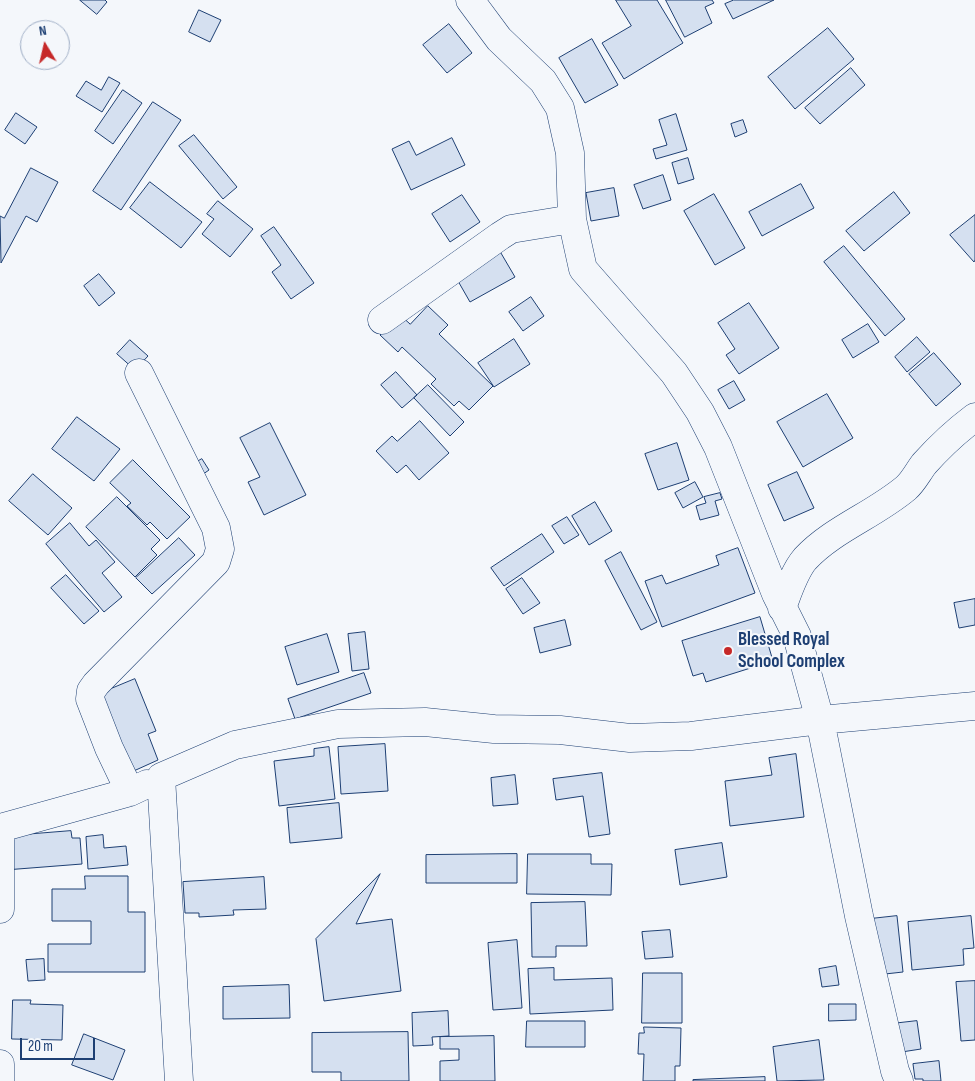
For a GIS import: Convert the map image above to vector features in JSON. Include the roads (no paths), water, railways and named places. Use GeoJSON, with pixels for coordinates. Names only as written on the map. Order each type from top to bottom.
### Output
{"type":"FeatureCollection","features":[{"type":"Feature","properties":{"kind":"street"},"geometry":{"type":"LineString","coordinates":[[470,0],[499,39],[543,81],[560,108],[570,153],[572,220],[583,269],[674,373],[700,412],[718,447],[782,608],[797,636],[820,720],[859,916],[895,1071],[899,1081]]}},
{"type":"Feature","properties":{"kind":"street"},"geometry":{"type":"LineString","coordinates":[[382,320],[511,229],[572,220]]}},
{"type":"Feature","properties":{"kind":"street"},"geometry":{"type":"LineString","coordinates":[[130,792],[109,748],[93,707],[90,699],[91,691],[216,562],[220,549],[216,528],[140,373]]}},
{"type":"Feature","properties":{"kind":"street"},"geometry":{"type":"LineString","coordinates":[[782,608],[804,560],[823,544],[854,522],[884,505],[908,486],[923,466],[953,433],[975,417]]}},
{"type":"Feature","properties":{"kind":"street"},"geometry":{"type":"LineString","coordinates":[[0,828],[130,792],[235,745],[338,724],[425,722],[494,729],[560,730],[630,738],[692,736],[820,720],[975,706]]}},
{"type":"Feature","properties":{"kind":"street"},"geometry":{"type":"LineString","coordinates":[[161,777],[179,1081]]}},
{"type":"Feature","properties":{"kind":"street"},"geometry":{"type":"LineString","coordinates":[[0,834],[0,909]]}},
{"type":"Feature","properties":{"kind":"street"},"geometry":{"type":"LineString","coordinates":[[0,1064],[0,1081]]}},
{"type":"Feature","properties":{"kind":"place","name":"Blessed Royal School Complex"},"geometry":{"type":"Point","coordinates":[728,651]}}]}
